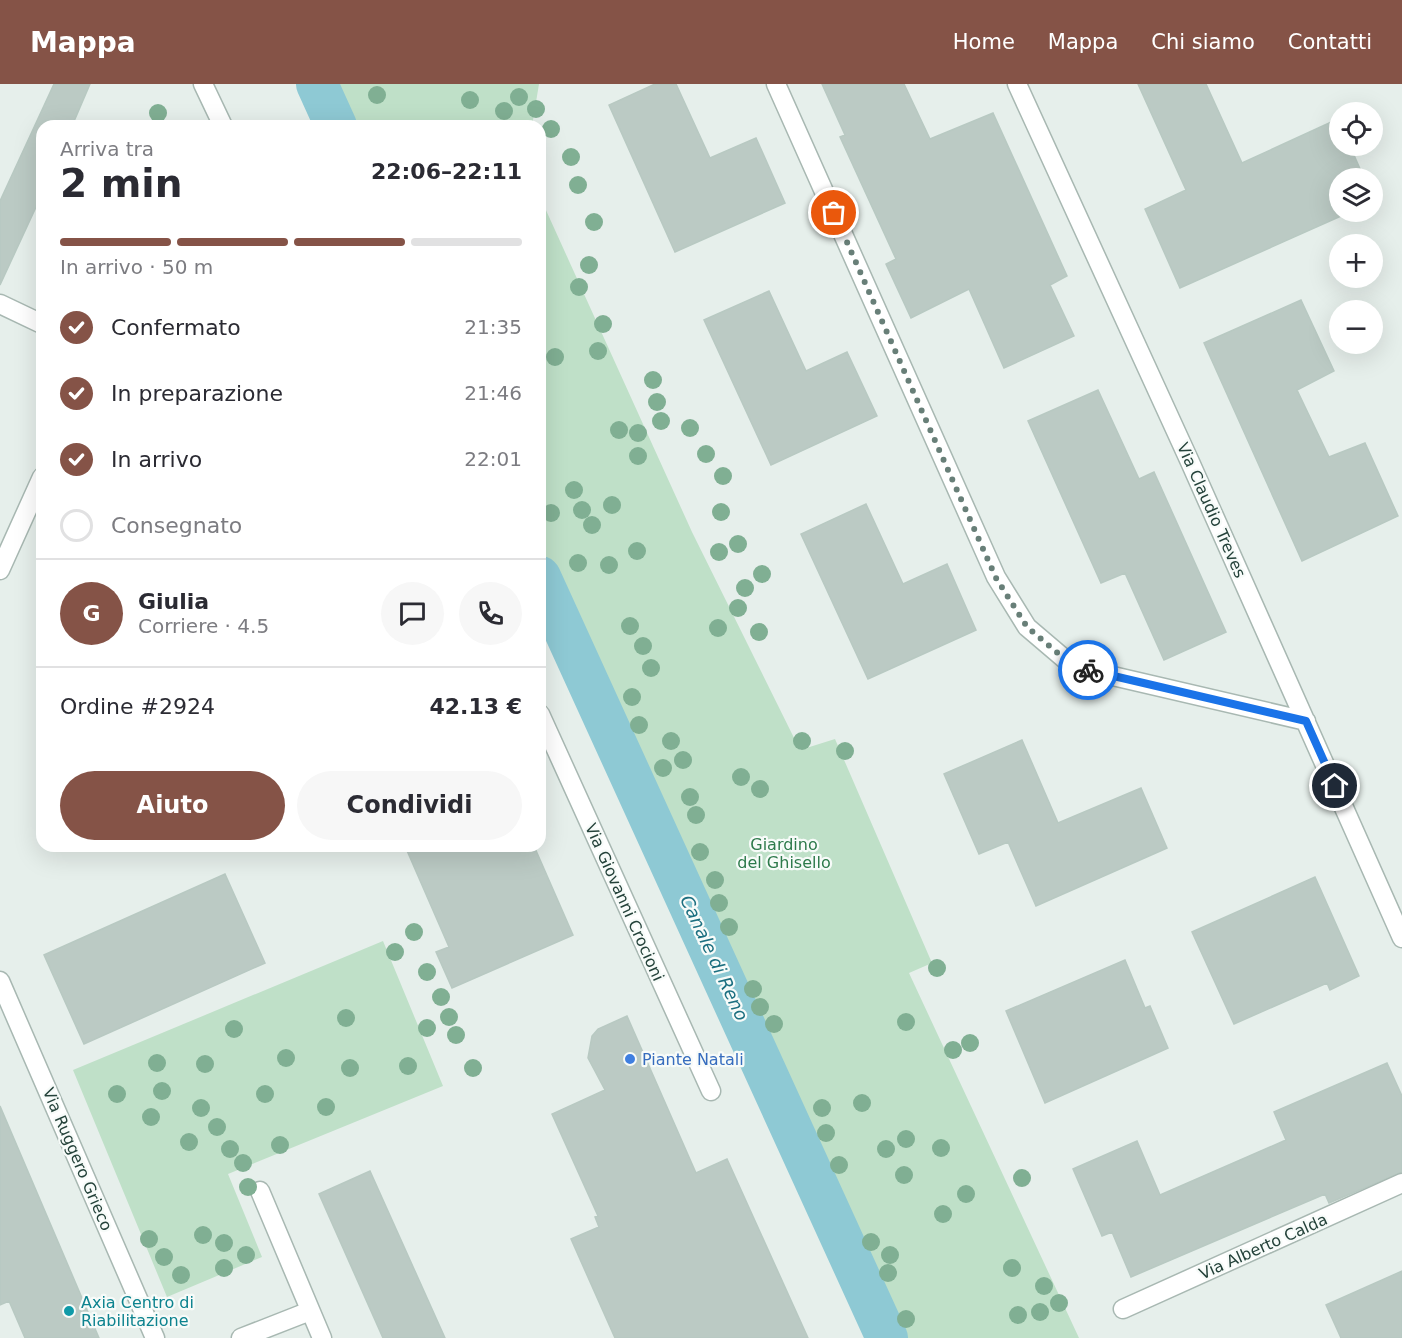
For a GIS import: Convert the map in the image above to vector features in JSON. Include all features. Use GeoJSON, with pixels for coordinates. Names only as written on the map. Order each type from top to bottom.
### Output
{"type":"FeatureCollection","features":[{"type":"Feature","properties":{"kind":"street"},"geometry":{"type":"LineString","coordinates":[[203,84],[220,120]]}},
{"type":"Feature","properties":{"kind":"street"},"geometry":{"type":"LineString","coordinates":[[776,84],[996,578],[1027,627],[1074,667],[1306,721]]}},
{"type":"Feature","properties":{"kind":"street","name":"Via Claudio Treves"},"geometry":{"type":"LineString","coordinates":[[1017,84],[1402,938]]}},
{"type":"Feature","properties":{"kind":"street"},"geometry":{"type":"LineString","coordinates":[[0,304],[36,321]]}},
{"type":"Feature","properties":{"kind":"street"},"geometry":{"type":"LineString","coordinates":[[0,570],[36,490]]}},
{"type":"Feature","properties":{"kind":"street","name":"Via Giovanni Crocioni"},"geometry":{"type":"LineString","coordinates":[[546,727],[711,1091]]}},
{"type":"Feature","properties":{"kind":"street","name":"Via Ruggero Grieco"},"geometry":{"type":"LineString","coordinates":[[0,981],[155,1338]]}},
{"type":"Feature","properties":{"kind":"street","name":"Via Alberto Calda"},"geometry":{"type":"LineString","coordinates":[[1123,1309],[1402,1183]]}},
{"type":"Feature","properties":{"kind":"street"},"geometry":{"type":"LineString","coordinates":[[260,1191],[322,1338]]}},
{"type":"Feature","properties":{"kind":"street"},"geometry":{"type":"LineString","coordinates":[[241,1338],[310,1311]]}},
{"type":"Feature","properties":{"kind":"green space"},"geometry":{"type":"Polygon","coordinates":[[[329,84],[539,84],[533,120],[345,120],[329,84]]]}},
{"type":"Feature","properties":{"kind":"green space","name":"Giardino del Ghisello"},"geometry":{"type":"Polygon","coordinates":[[[546,210],[692,532],[800,750],[835,739],[932,963],[909,973],[1079,1338],[906,1338],[546,557],[546,210]]]}},
{"type":"Feature","properties":{"kind":"green space"},"geometry":{"type":"Polygon","coordinates":[[[383,941],[443,1086],[228,1174],[262,1257],[167,1297],[73,1070],[383,941]]]}},
{"type":"Feature","properties":{"kind":"building"},"geometry":{"type":"Polygon","coordinates":[[[54,84],[90,84],[75,120],[37,120],[54,84]]]}},
{"type":"Feature","properties":{"kind":"building"},"geometry":{"type":"Polygon","coordinates":[[[655,84],[676,84],[710,158],[756,138],[785,203],[675,252],[609,105],[655,84]]]}},
{"type":"Feature","properties":{"kind":"building"},"geometry":{"type":"Polygon","coordinates":[[[822,84],[904,84],[930,139],[993,113],[1067,276],[1050,285],[1074,336],[1004,368],[969,289],[911,318],[886,264],[896,259],[840,137],[845,135],[822,84]]]}},
{"type":"Feature","properties":{"kind":"building"},"geometry":{"type":"Polygon","coordinates":[[[1138,84],[1206,84],[1242,163],[1329,123],[1329,156],[1354,156],[1360,168],[1329,168],[1329,221],[1180,288],[1145,209],[1186,190],[1138,84]]]}},
{"type":"Feature","properties":{"kind":"building"},"geometry":{"type":"Polygon","coordinates":[[[36,123],[36,207],[0,285],[0,201],[36,123]]]}},
{"type":"Feature","properties":{"kind":"building"},"geometry":{"type":"Polygon","coordinates":[[[769,291],[806,371],[847,352],[877,416],[771,465],[704,320],[769,291]]]}},
{"type":"Feature","properties":{"kind":"building"},"geometry":{"type":"Polygon","coordinates":[[[1301,300],[1334,371],[1297,390],[1329,457],[1365,443],[1398,516],[1302,561],[1204,343],[1301,300]]]}},
{"type":"Feature","properties":{"kind":"building"},"geometry":{"type":"Polygon","coordinates":[[[1098,390],[1139,479],[1154,472],[1226,632],[1164,660],[1125,573],[1101,583],[1028,421],[1098,390]]]}},
{"type":"Feature","properties":{"kind":"building"},"geometry":{"type":"Polygon","coordinates":[[[866,504],[903,584],[947,564],[976,630],[868,679],[801,534],[866,504]]]}},
{"type":"Feature","properties":{"kind":"building"},"geometry":{"type":"Polygon","coordinates":[[[1022,740],[1058,823],[1141,788],[1167,848],[1036,906],[1008,842],[979,854],[944,774],[1022,740]]]}},
{"type":"Feature","properties":{"kind":"building"},"geometry":{"type":"Polygon","coordinates":[[[408,852],[537,852],[573,935],[452,988],[436,952],[449,947],[408,852]]]}},
{"type":"Feature","properties":{"kind":"building"},"geometry":{"type":"Polygon","coordinates":[[[225,874],[265,963],[84,1044],[44,955],[225,874]]]}},
{"type":"Feature","properties":{"kind":"building"},"geometry":{"type":"Polygon","coordinates":[[[1315,877],[1359,976],[1330,990],[1327,983],[1234,1024],[1192,932],[1315,877]]]}},
{"type":"Feature","properties":{"kind":"building"},"geometry":{"type":"Polygon","coordinates":[[[1125,960],[1145,1008],[1150,1006],[1168,1048],[1045,1103],[1006,1011],[1125,960]]]}},
{"type":"Feature","properties":{"kind":"building"},"geometry":{"type":"Polygon","coordinates":[[[627,1016],[696,1173],[727,1159],[808,1338],[615,1338],[571,1239],[599,1227],[595,1217],[598,1216],[552,1114],[605,1090],[588,1058],[592,1036],[598,1029],[627,1016]]]}},
{"type":"Feature","properties":{"kind":"building"},"geometry":{"type":"Polygon","coordinates":[[[1387,1063],[1402,1096],[1402,1172],[1329,1203],[1325,1194],[1131,1277],[1112,1232],[1102,1236],[1073,1169],[1137,1141],[1160,1195],[1286,1140],[1274,1112],[1387,1063]]]}},
{"type":"Feature","properties":{"kind":"building"},"geometry":{"type":"Polygon","coordinates":[[[0,1106],[99,1338],[25,1338],[9,1301],[0,1305],[0,1106]]]}},
{"type":"Feature","properties":{"kind":"building"},"geometry":{"type":"Polygon","coordinates":[[[370,1171],[445,1338],[383,1338],[319,1194],[370,1171]]]}},
{"type":"Feature","properties":{"kind":"building"},"geometry":{"type":"Polygon","coordinates":[[[1402,1271],[1402,1338],[1341,1338],[1326,1305],[1402,1271]]]}},
{"type":"Feature","properties":{"kind":"waterway","name":"Canale di Reno"},"geometry":{"type":"LineString","coordinates":[[317,84],[333,120]]}},
{"type":"Feature","properties":{"kind":"waterway","name":"Canale di Reno"},"geometry":{"type":"LineString","coordinates":[[546,590],[887,1338]]}},
{"type":"Feature","properties":{"kind":"way so far"},"geometry":{"type":"LineString","coordinates":[[834,213],[996,578],[1027,627],[1074,667],[1088,670]]}},
{"type":"Feature","properties":{"kind":"place","name":"Piante Natali"},"geometry":{"type":"Point","coordinates":[630,1059]}},
{"type":"Feature","properties":{"kind":"place","name":"Axia Centro di Riabilitazione"},"geometry":{"type":"Point","coordinates":[69,1311]}},
{"type":"Feature","properties":{"kind":"route"},"geometry":{"type":"LineString","coordinates":[[1088,670],[1306,721],[1335,786]]}}]}
